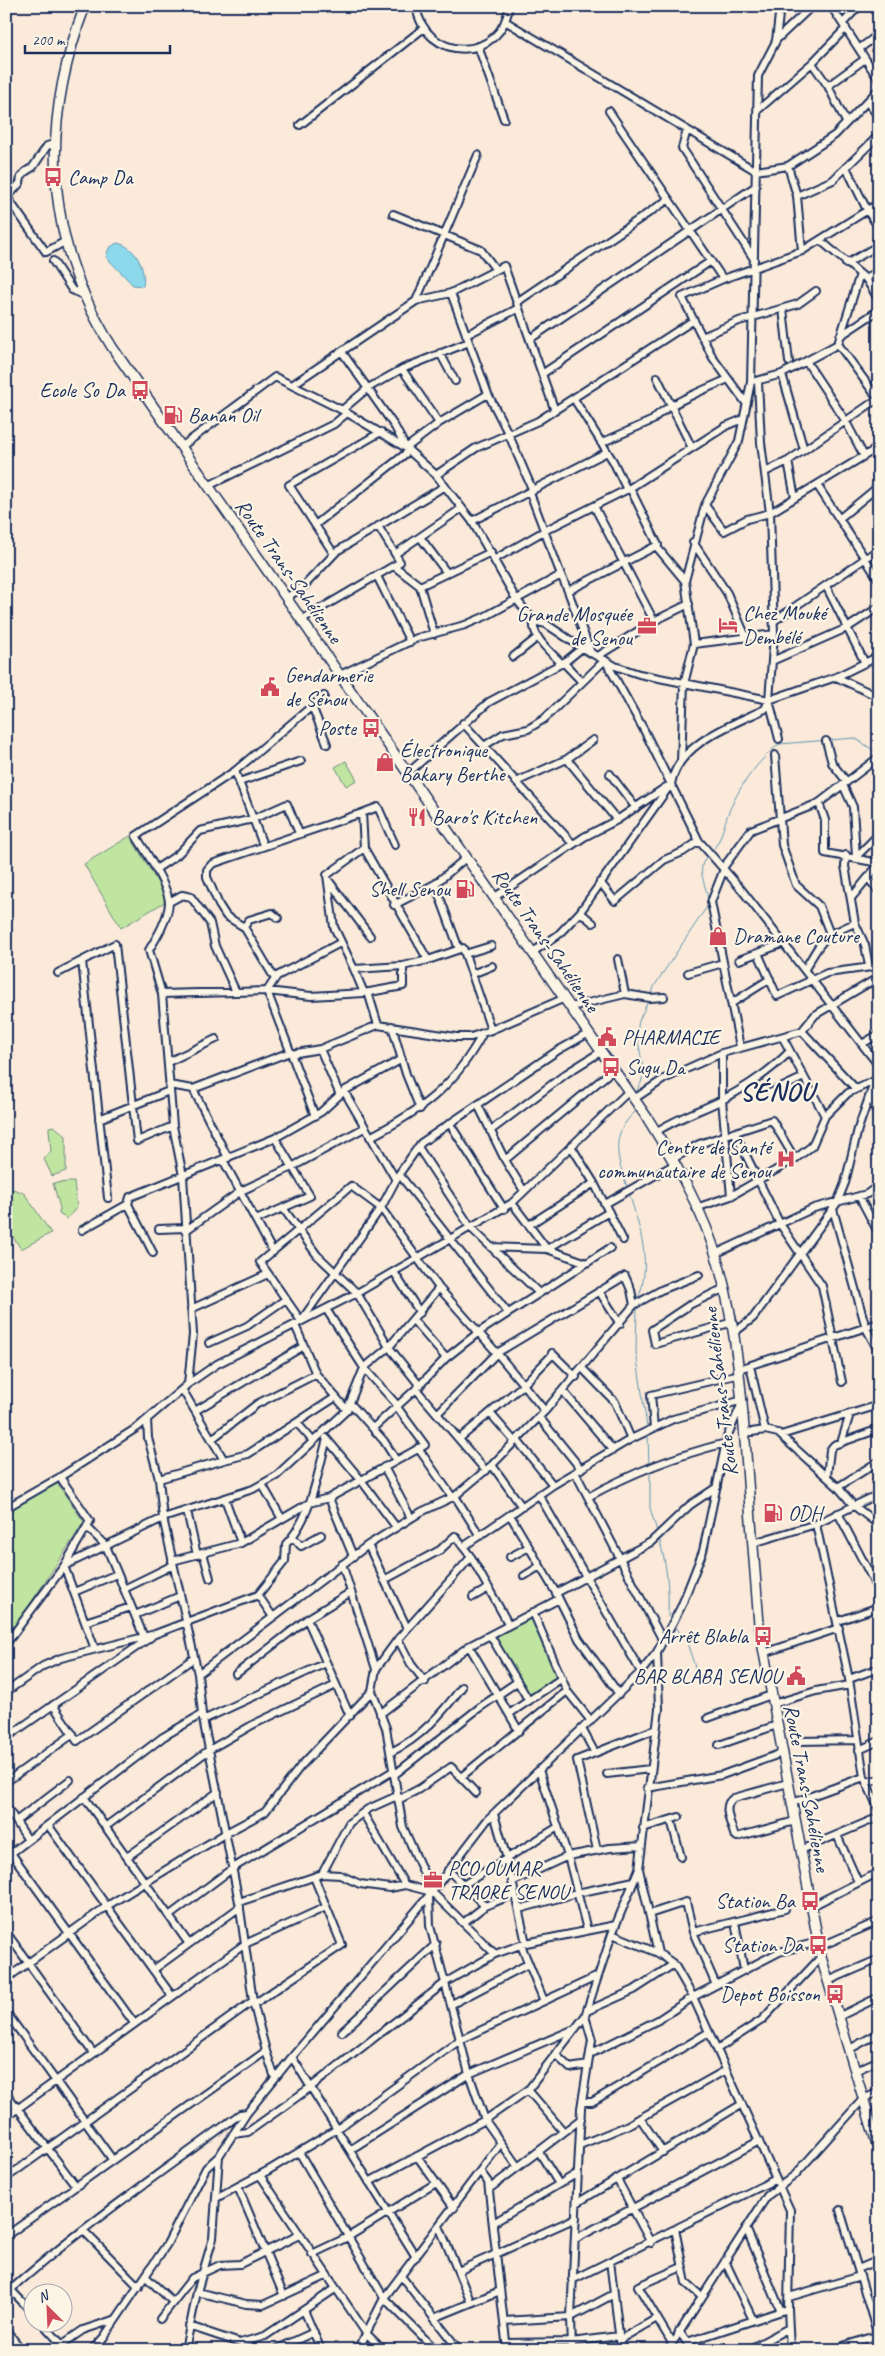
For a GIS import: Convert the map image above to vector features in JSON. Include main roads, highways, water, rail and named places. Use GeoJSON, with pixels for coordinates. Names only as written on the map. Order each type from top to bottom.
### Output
{"type":"FeatureCollection","features":[{"type":"Feature","properties":{"kind":"highway","name":"Route Trans-Sahélienne"},"geometry":{"type":"LineString","coordinates":[[85,6],[64,71],[54,144],[60,216],[66,241],[85,296],[112,347],[602,1051],[656,1132],[674,1162],[715,1254],[733,1322],[740,1371],[753,1543],[764,1653],[772,1699],[821,1957],[879,2151]]}},
{"type":"Feature","properties":{"kind":"water"},"geometry":{"type":"Polygon","coordinates":[[[117,243],[124,245],[138,259],[143,273],[143,286],[133,285],[106,257],[109,248],[117,243]]]}},
{"type":"Feature","properties":{"kind":"waterway"},"geometry":{"type":"LineString","coordinates":[[711,852],[718,842],[739,791],[757,766],[779,744],[855,738],[879,754]]}},
{"type":"Feature","properties":{"kind":"waterway"},"geometry":{"type":"LineString","coordinates":[[651,995],[655,985],[708,905],[702,872],[702,866],[708,855]]}},
{"type":"Feature","properties":{"kind":"waterway"},"geometry":{"type":"LineString","coordinates":[[637,1090],[643,1076],[638,1026],[648,1001]]}},
{"type":"Feature","properties":{"kind":"waterway"},"geometry":{"type":"LineString","coordinates":[[627,1187],[618,1156],[619,1138],[627,1120],[636,1111]]}},
{"type":"Feature","properties":{"kind":"waterway"},"geometry":{"type":"LineString","coordinates":[[629,1193],[641,1234],[644,1260],[642,1288],[637,1301]]}},
{"type":"Feature","properties":{"kind":"waterway"},"geometry":{"type":"LineString","coordinates":[[637,1307],[636,1352],[647,1427]]}},
{"type":"Feature","properties":{"kind":"waterway"},"geometry":{"type":"LineString","coordinates":[[648,1434],[649,1465]]}},
{"type":"Feature","properties":{"kind":"waterway"},"geometry":{"type":"LineString","coordinates":[[650,1471],[650,1508],[657,1531]]}},
{"type":"Feature","properties":{"kind":"waterway"},"geometry":{"type":"LineString","coordinates":[[659,1538],[667,1577],[668,1616],[672,1621]]}},
{"type":"Feature","properties":{"kind":"waterway"},"geometry":{"type":"LineString","coordinates":[[674,1624],[687,1643],[696,1670]]}},
{"type":"Feature","properties":{"kind":"place","name":"Camp Da"},"geometry":{"type":"Point","coordinates":[53,177]}},
{"type":"Feature","properties":{"kind":"place","name":"Ecole So Da"},"geometry":{"type":"Point","coordinates":[140,390]}},
{"type":"Feature","properties":{"kind":"place","name":"Banan Oil"},"geometry":{"type":"Point","coordinates":[173,415]}},
{"type":"Feature","properties":{"kind":"place","name":"Chez Mouké Dembélé"},"geometry":{"type":"Point","coordinates":[728,625]}},
{"type":"Feature","properties":{"kind":"place","name":"Grande Mosquée de Senou"},"geometry":{"type":"Point","coordinates":[647,626]}},
{"type":"Feature","properties":{"kind":"place","name":"Gendarmerie de Sénou"},"geometry":{"type":"Point","coordinates":[270,687]}},
{"type":"Feature","properties":{"kind":"place","name":"Poste"},"geometry":{"type":"Point","coordinates":[371,728]}},
{"type":"Feature","properties":{"kind":"place","name":"Électronique Bakary Berthe"},"geometry":{"type":"Point","coordinates":[385,762]}},
{"type":"Feature","properties":{"kind":"place","name":"Baro's Kitchen"},"geometry":{"type":"Point","coordinates":[417,817]}},
{"type":"Feature","properties":{"kind":"place","name":"Shell Senou"},"geometry":{"type":"Point","coordinates":[465,889]}},
{"type":"Feature","properties":{"kind":"place","name":"Dramane Couture"},"geometry":{"type":"Point","coordinates":[718,936]}},
{"type":"Feature","properties":{"kind":"place","name":"PHARMACIE"},"geometry":{"type":"Point","coordinates":[607,1037]}},
{"type":"Feature","properties":{"kind":"place","name":"Sugu Da"},"geometry":{"type":"Point","coordinates":[611,1067]}},
{"type":"Feature","properties":{"kind":"place","name":"Centre de Santé communautaire de Senou"},"geometry":{"type":"Point","coordinates":[786,1159]}},
{"type":"Feature","properties":{"kind":"place","name":"ODH"},"geometry":{"type":"Point","coordinates":[773,1513]}},
{"type":"Feature","properties":{"kind":"place","name":"Arrêt Blabla"},"geometry":{"type":"Point","coordinates":[763,1636]}},
{"type":"Feature","properties":{"kind":"place","name":"BAR BLABA SENOU"},"geometry":{"type":"Point","coordinates":[796,1676]}},
{"type":"Feature","properties":{"kind":"place","name":"PCO OUMAR TRAORE SENOU"},"geometry":{"type":"Point","coordinates":[433,1880]}},
{"type":"Feature","properties":{"kind":"place","name":"Station Ba"},"geometry":{"type":"Point","coordinates":[810,1901]}},
{"type":"Feature","properties":{"kind":"place","name":"Station Da"},"geometry":{"type":"Point","coordinates":[818,1945]}},
{"type":"Feature","properties":{"kind":"place","name":"Depot Boisson"},"geometry":{"type":"Point","coordinates":[835,1994]}},
{"type":"Feature","properties":{"kind":"district","name":"SÉNOU"},"geometry":{"type":"Point","coordinates":[777,1091]}}]}
